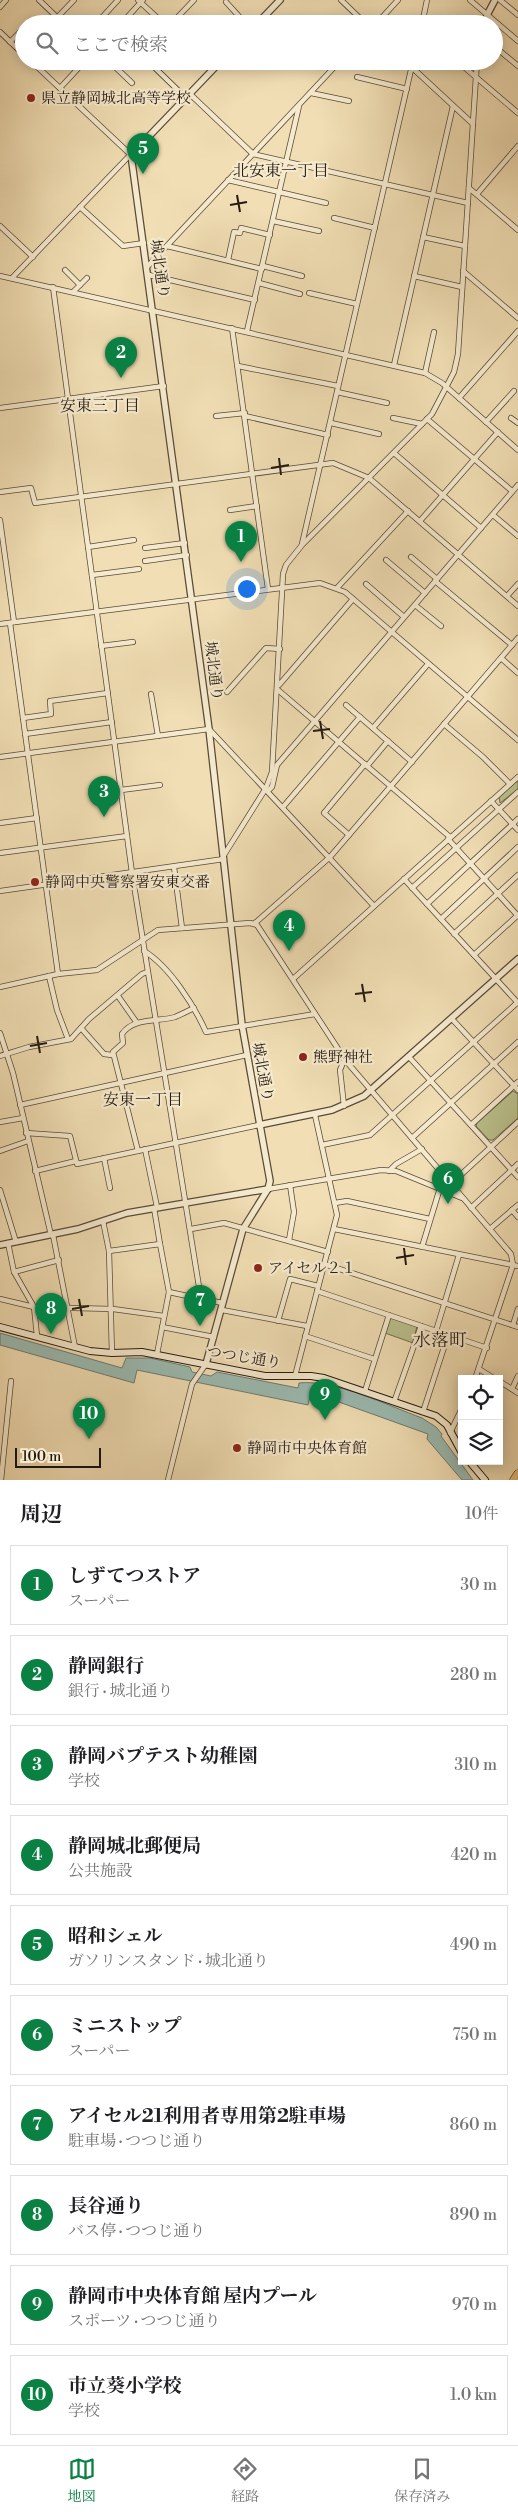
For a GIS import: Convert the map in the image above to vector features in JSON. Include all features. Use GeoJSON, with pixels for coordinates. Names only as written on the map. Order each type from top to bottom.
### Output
{"type":"FeatureCollection","features":[{"type":"Feature","properties":{"kind":"main road","name":"つつじ通り"},"geometry":{"type":"LineString","coordinates":[[0,1326],[90,1352],[142,1352],[204,1366],[265,1376],[324,1378],[441,1420],[458,1446]]}},
{"type":"Feature","properties":{"kind":"main road"},"geometry":{"type":"LineString","coordinates":[[472,1465],[485,1480]]}},
{"type":"Feature","properties":{"kind":"main road"},"geometry":{"type":"LineString","coordinates":[[514,1480],[518,1474]]}},
{"type":"Feature","properties":{"kind":"street"},"geometry":{"type":"LineString","coordinates":[[0,7],[6,0]]}},
{"type":"Feature","properties":{"kind":"street"},"geometry":{"type":"LineString","coordinates":[[39,0],[55,15]]}},
{"type":"Feature","properties":{"kind":"street"},"geometry":{"type":"LineString","coordinates":[[59,15],[74,0]]}},
{"type":"Feature","properties":{"kind":"street"},"geometry":{"type":"LineString","coordinates":[[104,15],[118,0]]}},
{"type":"Feature","properties":{"kind":"street"},"geometry":{"type":"LineString","coordinates":[[180,15],[194,0]]}},
{"type":"Feature","properties":{"kind":"street"},"geometry":{"type":"LineString","coordinates":[[266,15],[280,0]]}},
{"type":"Feature","properties":{"kind":"street"},"geometry":{"type":"LineString","coordinates":[[341,0],[357,15]]}},
{"type":"Feature","properties":{"kind":"street"},"geometry":{"type":"LineString","coordinates":[[384,15],[398,0]]}},
{"type":"Feature","properties":{"kind":"street"},"geometry":{"type":"LineString","coordinates":[[424,15],[427,0]]}},
{"type":"Feature","properties":{"kind":"street"},"geometry":{"type":"LineString","coordinates":[[470,0],[487,15],[495,0]]}},
{"type":"Feature","properties":{"kind":"street"},"geometry":{"type":"LineString","coordinates":[[500,0],[518,15]]}},
{"type":"Feature","properties":{"kind":"street"},"geometry":{"type":"LineString","coordinates":[[129,15],[141,1],[155,15]]}},
{"type":"Feature","properties":{"kind":"street"},"geometry":{"type":"LineString","coordinates":[[226,2],[238,15]]}},
{"type":"Feature","properties":{"kind":"street"},"geometry":{"type":"LineString","coordinates":[[503,28],[518,41]]}},
{"type":"Feature","properties":{"kind":"street"},"geometry":{"type":"LineString","coordinates":[[0,32],[15,46]]}},
{"type":"Feature","properties":{"kind":"street"},"geometry":{"type":"LineString","coordinates":[[10,42],[15,37]]}},
{"type":"Feature","properties":{"kind":"street"},"geometry":{"type":"LineString","coordinates":[[503,54],[518,66]]}},
{"type":"Feature","properties":{"kind":"street"},"geometry":{"type":"LineString","coordinates":[[41,70],[131,155]]}},
{"type":"Feature","properties":{"kind":"street"},"geometry":{"type":"LineString","coordinates":[[60,88],[77,70]]}},
{"type":"Feature","properties":{"kind":"street"},"geometry":{"type":"LineString","coordinates":[[118,70],[132,83]]}},
{"type":"Feature","properties":{"kind":"street"},"geometry":{"type":"LineString","coordinates":[[158,70],[253,154],[468,203]]}},
{"type":"Feature","properties":{"kind":"street"},"geometry":{"type":"LineString","coordinates":[[12,278],[212,70]]}},
{"type":"Feature","properties":{"kind":"street"},"geometry":{"type":"LineString","coordinates":[[148,266],[332,70]]}},
{"type":"Feature","properties":{"kind":"street"},"geometry":{"type":"LineString","coordinates":[[302,545],[411,70]]}},
{"type":"Feature","properties":{"kind":"street"},"geometry":{"type":"LineString","coordinates":[[415,70],[472,124]]}},
{"type":"Feature","properties":{"kind":"street"},"geometry":{"type":"LineString","coordinates":[[466,70],[518,113]]}},
{"type":"Feature","properties":{"kind":"street"},"geometry":{"type":"LineString","coordinates":[[267,790],[272,772],[283,586],[286,565],[302,545],[427,419],[454,372],[458,354],[476,70]]}},
{"type":"Feature","properties":{"kind":"street"},"geometry":{"type":"LineString","coordinates":[[357,77],[407,89]]}},
{"type":"Feature","properties":{"kind":"street"},"geometry":{"type":"LineString","coordinates":[[311,93],[349,101]]}},
{"type":"Feature","properties":{"kind":"street"},"geometry":{"type":"LineString","coordinates":[[247,331],[300,104]]}},
{"type":"Feature","properties":{"kind":"street"},"geometry":{"type":"LineString","coordinates":[[394,365],[452,106]]}},
{"type":"Feature","properties":{"kind":"street"},"geometry":{"type":"LineString","coordinates":[[477,194],[518,146]]}},
{"type":"Feature","properties":{"kind":"street","name":"城北通り"},"geometry":{"type":"LineString","coordinates":[[131,155],[187,555],[232,924],[242,1025],[270,1181],[268,1190]]}},
{"type":"Feature","properties":{"kind":"street"},"geometry":{"type":"LineString","coordinates":[[228,180],[326,202]]}},
{"type":"Feature","properties":{"kind":"street"},"geometry":{"type":"LineString","coordinates":[[469,188],[518,230]]}},
{"type":"Feature","properties":{"kind":"street"},"geometry":{"type":"LineString","coordinates":[[80,207],[123,246],[144,243]]}},
{"type":"Feature","properties":{"kind":"street"},"geometry":{"type":"LineString","coordinates":[[334,218],[375,228]]}},
{"type":"Feature","properties":{"kind":"street"},"geometry":{"type":"LineString","coordinates":[[274,221],[319,231]]}},
{"type":"Feature","properties":{"kind":"street"},"geometry":{"type":"LineString","coordinates":[[0,226],[33,257]]}},
{"type":"Feature","properties":{"kind":"street"},"geometry":{"type":"LineString","coordinates":[[228,260],[234,232],[240,233],[241,228],[270,235]]}},
{"type":"Feature","properties":{"kind":"street"},"geometry":{"type":"LineString","coordinates":[[423,238],[465,246]]}},
{"type":"Feature","properties":{"kind":"street"},"geometry":{"type":"LineString","coordinates":[[167,246],[302,276]]}},
{"type":"Feature","properties":{"kind":"street"},"geometry":{"type":"LineString","coordinates":[[65,270],[80,284]]}},
{"type":"Feature","properties":{"kind":"street"},"geometry":{"type":"LineString","coordinates":[[463,271],[518,318]]}},
{"type":"Feature","properties":{"kind":"street"},"geometry":{"type":"LineString","coordinates":[[149,275],[255,300]]}},
{"type":"Feature","properties":{"kind":"street"},"geometry":{"type":"LineString","coordinates":[[0,276],[346,353],[425,373],[446,387],[518,450]]}},
{"type":"Feature","properties":{"kind":"street"},"geometry":{"type":"LineString","coordinates":[[414,276],[462,287]]}},
{"type":"Feature","properties":{"kind":"street"},"geometry":{"type":"LineString","coordinates":[[73,292],[87,278]]}},
{"type":"Feature","properties":{"kind":"street"},"geometry":{"type":"LineString","coordinates":[[259,283],[300,294]]}},
{"type":"Feature","properties":{"kind":"street"},"geometry":{"type":"LineString","coordinates":[[53,287],[132,873],[202,1299]]}},
{"type":"Feature","properties":{"kind":"street"},"geometry":{"type":"LineString","coordinates":[[309,293],[357,304]]}},
{"type":"Feature","properties":{"kind":"street"},"geometry":{"type":"LineString","coordinates":[[232,328],[268,589]]}},
{"type":"Feature","properties":{"kind":"street"},"geometry":{"type":"LineString","coordinates":[[459,398],[516,337],[518,331]]}},
{"type":"Feature","properties":{"kind":"street"},"geometry":{"type":"LineString","coordinates":[[425,373],[434,332]]}},
{"type":"Feature","properties":{"kind":"street"},"geometry":{"type":"LineString","coordinates":[[238,366],[338,389],[387,403]]}},
{"type":"Feature","properties":{"kind":"street"},"geometry":{"type":"LineString","coordinates":[[0,408],[164,386]]}},
{"type":"Feature","properties":{"kind":"street"},"geometry":{"type":"LineString","coordinates":[[486,422],[514,391]]}},
{"type":"Feature","properties":{"kind":"street"},"geometry":{"type":"LineString","coordinates":[[216,416],[245,415],[328,435]]}},
{"type":"Feature","properties":{"kind":"street"},"geometry":{"type":"LineString","coordinates":[[393,418],[422,424]]}},
{"type":"Feature","properties":{"kind":"street"},"geometry":{"type":"LineString","coordinates":[[511,418],[518,423]]}},
{"type":"Feature","properties":{"kind":"street"},"geometry":{"type":"LineString","coordinates":[[427,419],[512,491]]}},
{"type":"Feature","properties":{"kind":"street"},"geometry":{"type":"LineString","coordinates":[[330,423],[379,434]]}},
{"type":"Feature","properties":{"kind":"street"},"geometry":{"type":"LineString","coordinates":[[420,521],[498,432]]}},
{"type":"Feature","properties":{"kind":"street"},"geometry":{"type":"LineString","coordinates":[[394,453],[481,528]]}},
{"type":"Feature","properties":{"kind":"street"},"geometry":{"type":"LineString","coordinates":[[0,492],[31,488],[35,503],[333,463],[370,478],[518,606]]}},
{"type":"Feature","properties":{"kind":"street"},"geometry":{"type":"LineString","coordinates":[[0,891],[174,867],[224,857],[274,781],[277,765],[518,484]]}},
{"type":"Feature","properties":{"kind":"street"},"geometry":{"type":"LineString","coordinates":[[230,510],[256,506]]}},
{"type":"Feature","properties":{"kind":"street"},"geometry":{"type":"LineString","coordinates":[[336,588],[408,511]]}},
{"type":"Feature","properties":{"kind":"street"},"geometry":{"type":"LineString","coordinates":[[492,514],[518,536]]}},
{"type":"Feature","properties":{"kind":"street"},"geometry":{"type":"LineString","coordinates":[[0,520],[25,734],[58,974]]}},
{"type":"Feature","properties":{"kind":"street"},"geometry":{"type":"LineString","coordinates":[[88,546],[134,540]]}},
{"type":"Feature","properties":{"kind":"street"},"geometry":{"type":"LineString","coordinates":[[145,548],[185,543]]}},
{"type":"Feature","properties":{"kind":"street"},"geometry":{"type":"LineString","coordinates":[[145,561],[187,555]]}},
{"type":"Feature","properties":{"kind":"street"},"geometry":{"type":"LineString","coordinates":[[411,557],[512,645]]}},
{"type":"Feature","properties":{"kind":"street"},"geometry":{"type":"LineString","coordinates":[[386,560],[425,593]]}},
{"type":"Feature","properties":{"kind":"street"},"geometry":{"type":"LineString","coordinates":[[92,575],[139,569]]}},
{"type":"Feature","properties":{"kind":"street"},"geometry":{"type":"LineString","coordinates":[[0,624],[283,586],[320,583],[336,588],[353,598],[518,740]]}},
{"type":"Feature","properties":{"kind":"street"},"geometry":{"type":"LineString","coordinates":[[366,584],[404,617]]}},
{"type":"Feature","properties":{"kind":"street"},"geometry":{"type":"LineString","coordinates":[[507,596],[518,584]]}},
{"type":"Feature","properties":{"kind":"street"},"geometry":{"type":"LineString","coordinates":[[278,688],[353,598]]}},
{"type":"Feature","properties":{"kind":"street"},"geometry":{"type":"LineString","coordinates":[[415,605],[441,626]]}},
{"type":"Feature","properties":{"kind":"street"},"geometry":{"type":"LineString","coordinates":[[0,988],[58,974],[103,968],[142,939],[158,930],[255,923],[330,857],[518,638]]}},
{"type":"Feature","properties":{"kind":"street"},"geometry":{"type":"LineString","coordinates":[[101,646],[133,642]]}},
{"type":"Feature","properties":{"kind":"street"},"geometry":{"type":"LineString","coordinates":[[227,692],[266,648],[280,649]]}},
{"type":"Feature","properties":{"kind":"street"},"geometry":{"type":"LineString","coordinates":[[501,658],[518,673]]}},
{"type":"Feature","properties":{"kind":"street"},"geometry":{"type":"LineString","coordinates":[[373,728],[428,664]]}},
{"type":"Feature","properties":{"kind":"street"},"geometry":{"type":"LineString","coordinates":[[278,688],[449,838],[456,849],[518,916],[474,955]]}},
{"type":"Feature","properties":{"kind":"street"},"geometry":{"type":"LineString","coordinates":[[23,718],[51,714],[50,701],[108,693]]}},
{"type":"Feature","properties":{"kind":"street"},"geometry":{"type":"LineString","coordinates":[[151,694],[158,736]]}},
{"type":"Feature","properties":{"kind":"street"},"geometry":{"type":"LineString","coordinates":[[346,705],[412,762]]}},
{"type":"Feature","properties":{"kind":"street"},"geometry":{"type":"LineString","coordinates":[[283,807],[360,717]]}},
{"type":"Feature","properties":{"kind":"street"},"geometry":{"type":"LineString","coordinates":[[25,734],[112,722]]}},
{"type":"Feature","properties":{"kind":"street"},"geometry":{"type":"LineString","coordinates":[[444,724],[483,757],[510,784]]}},
{"type":"Feature","properties":{"kind":"street"},"geometry":{"type":"LineString","coordinates":[[0,758],[209,729],[374,906]]}},
{"type":"Feature","properties":{"kind":"street"},"geometry":{"type":"LineString","coordinates":[[349,835],[324,813],[388,741]]}},
{"type":"Feature","properties":{"kind":"street"},"geometry":{"type":"LineString","coordinates":[[293,979],[518,778]]}},
{"type":"Feature","properties":{"kind":"street"},"geometry":{"type":"LineString","coordinates":[[121,790],[160,785]]}},
{"type":"Feature","properties":{"kind":"street"},"geometry":{"type":"LineString","coordinates":[[412,888],[518,792]]}},
{"type":"Feature","properties":{"kind":"street"},"geometry":{"type":"LineString","coordinates":[[491,801],[518,830]]}},
{"type":"Feature","properties":{"kind":"street"},"geometry":{"type":"LineString","coordinates":[[0,822],[37,818]]}},
{"type":"Feature","properties":{"kind":"street"},"geometry":{"type":"LineString","coordinates":[[427,904],[518,819]]}},
{"type":"Feature","properties":{"kind":"street"},"geometry":{"type":"LineString","coordinates":[[0,853],[127,836]]}},
{"type":"Feature","properties":{"kind":"street"},"geometry":{"type":"LineString","coordinates":[[440,919],[518,847]]}},
{"type":"Feature","properties":{"kind":"street"},"geometry":{"type":"LineString","coordinates":[[174,867],[182,928]]}},
{"type":"Feature","properties":{"kind":"street"},"geometry":{"type":"LineString","coordinates":[[454,934],[518,876]]}},
{"type":"Feature","properties":{"kind":"street"},"geometry":{"type":"LineString","coordinates":[[322,1145],[370,1135],[518,1002],[404,879]]}},
{"type":"Feature","properties":{"kind":"street"},"geometry":{"type":"LineString","coordinates":[[255,923],[344,1058],[452,1183],[471,1208],[507,1247],[515,1266]]}},
{"type":"Feature","properties":{"kind":"street"},"geometry":{"type":"LineString","coordinates":[[144,951],[166,972],[194,1008],[206,1032],[315,1014]]}},
{"type":"Feature","properties":{"kind":"street"},"geometry":{"type":"LineString","coordinates":[[26,1133],[70,1136],[77,1164],[175,1142],[315,1115],[344,1106],[372,1091],[518,959]]}},
{"type":"Feature","properties":{"kind":"street"},"geometry":{"type":"LineString","coordinates":[[0,1056],[68,1039],[142,974],[147,972]]}},
{"type":"Feature","properties":{"kind":"street"},"geometry":{"type":"LineString","coordinates":[[49,976],[57,1010],[68,1039]]}},
{"type":"Feature","properties":{"kind":"street"},"geometry":{"type":"LineString","coordinates":[[118,996],[137,1023]]}},
{"type":"Feature","properties":{"kind":"street"},"geometry":{"type":"LineString","coordinates":[[112,1055],[123,1044],[122,1034],[125,1029],[137,1023],[174,1017],[194,1008]]}},
{"type":"Feature","properties":{"kind":"street"},"geometry":{"type":"LineString","coordinates":[[452,1019],[517,1086],[471,1125]]}},
{"type":"Feature","properties":{"kind":"street"},"geometry":{"type":"LineString","coordinates":[[81,1028],[104,1054],[112,1055]]}},
{"type":"Feature","properties":{"kind":"street"},"geometry":{"type":"LineString","coordinates":[[0,1033],[59,1260],[75,1347]]}},
{"type":"Feature","properties":{"kind":"street"},"geometry":{"type":"LineString","coordinates":[[412,1138],[518,1042]]}},
{"type":"Feature","properties":{"kind":"street"},"geometry":{"type":"LineString","coordinates":[[112,1055],[121,1082],[138,1151]]}},
{"type":"Feature","properties":{"kind":"street"},"geometry":{"type":"LineString","coordinates":[[20,1105],[247,1055]]}},
{"type":"Feature","properties":{"kind":"street"},"geometry":{"type":"LineString","coordinates":[[344,1058],[340,1070],[344,1106]]}},
{"type":"Feature","properties":{"kind":"street"},"geometry":{"type":"LineString","coordinates":[[409,1058],[518,1177]]}},
{"type":"Feature","properties":{"kind":"street"},"geometry":{"type":"LineString","coordinates":[[295,1376],[337,1215],[315,1115]]}},
{"type":"Feature","properties":{"kind":"street"},"geometry":{"type":"LineString","coordinates":[[0,1122],[23,1118]]}},
{"type":"Feature","properties":{"kind":"street"},"geometry":{"type":"LineString","coordinates":[[452,1183],[518,1122]]}},
{"type":"Feature","properties":{"kind":"street"},"geometry":{"type":"LineString","coordinates":[[0,1151],[28,1141]]}},
{"type":"Feature","properties":{"kind":"street"},"geometry":{"type":"LineString","coordinates":[[145,1149],[169,1292],[157,1354]]}},
{"type":"Feature","properties":{"kind":"street"},"geometry":{"type":"LineString","coordinates":[[389,1171],[393,1166],[422,1149]]}},
{"type":"Feature","properties":{"kind":"street"},"geometry":{"type":"LineString","coordinates":[[104,1158],[110,1188]]}},
{"type":"Feature","properties":{"kind":"street"},"geometry":{"type":"LineString","coordinates":[[35,1171],[76,1161]]}},
{"type":"Feature","properties":{"kind":"street"},"geometry":{"type":"LineString","coordinates":[[471,1208],[518,1164]]}},
{"type":"Feature","properties":{"kind":"street"},"geometry":{"type":"LineString","coordinates":[[0,1245],[52,1235],[126,1213],[156,1207],[389,1171],[440,1188],[464,1199]]}},
{"type":"Feature","properties":{"kind":"street"},"geometry":{"type":"LineString","coordinates":[[289,1240],[294,1212],[290,1186]]}},
{"type":"Feature","properties":{"kind":"street"},"geometry":{"type":"LineString","coordinates":[[422,1247],[440,1188]]}},
{"type":"Feature","properties":{"kind":"street"},"geometry":{"type":"LineString","coordinates":[[0,1190],[16,1242]]}},
{"type":"Feature","properties":{"kind":"street"},"geometry":{"type":"LineString","coordinates":[[168,1479],[192,1384],[204,1366],[214,1337],[243,1229],[268,1190]]}},
{"type":"Feature","properties":{"kind":"street"},"geometry":{"type":"LineString","coordinates":[[335,1203],[347,1201],[430,1219]]}},
{"type":"Feature","properties":{"kind":"street"},"geometry":{"type":"LineString","coordinates":[[490,1229],[518,1205]]}},
{"type":"Feature","properties":{"kind":"street"},"geometry":{"type":"LineString","coordinates":[[512,1210],[518,1217]]}},
{"type":"Feature","properties":{"kind":"street"},"geometry":{"type":"LineString","coordinates":[[102,1221],[109,1251],[113,1309],[112,1353]]}},
{"type":"Feature","properties":{"kind":"street"},"geometry":{"type":"LineString","coordinates":[[191,1229],[224,1223],[328,1252]]}},
{"type":"Feature","properties":{"kind":"street"},"geometry":{"type":"LineString","coordinates":[[334,1229],[515,1266]]}},
{"type":"Feature","properties":{"kind":"street"},"geometry":{"type":"LineString","coordinates":[[8,1243],[14,1272],[34,1307],[37,1336]]}},
{"type":"Feature","properties":{"kind":"street"},"geometry":{"type":"LineString","coordinates":[[109,1251],[160,1244]]}},
{"type":"Feature","properties":{"kind":"street"},"geometry":{"type":"LineString","coordinates":[[436,1331],[459,1255]]}},
{"type":"Feature","properties":{"kind":"street"},"geometry":{"type":"LineString","coordinates":[[14,1272],[59,1260]]}},
{"type":"Feature","properties":{"kind":"street"},"geometry":{"type":"LineString","coordinates":[[477,1375],[495,1319],[518,1261]]}},
{"type":"Feature","properties":{"kind":"street"},"geometry":{"type":"LineString","coordinates":[[324,1264],[515,1326],[518,1309]]}},
{"type":"Feature","properties":{"kind":"street"},"geometry":{"type":"LineString","coordinates":[[278,1321],[290,1279],[486,1348]]}},
{"type":"Feature","properties":{"kind":"street"},"geometry":{"type":"LineString","coordinates":[[169,1292],[223,1303]]}},
{"type":"Feature","properties":{"kind":"street"},"geometry":{"type":"LineString","coordinates":[[0,1299],[34,1307],[69,1310],[113,1309],[164,1316]]}},
{"type":"Feature","properties":{"kind":"street"},"geometry":{"type":"LineString","coordinates":[[222,1310],[307,1326]]}},
{"type":"Feature","properties":{"kind":"street"},"geometry":{"type":"LineString","coordinates":[[364,1391],[389,1315]]}},
{"type":"Feature","properties":{"kind":"street"},"geometry":{"type":"LineString","coordinates":[[394,1402],[421,1326]]}},
{"type":"Feature","properties":{"kind":"street"},"geometry":{"type":"LineString","coordinates":[[162,1327],[214,1337]]}},
{"type":"Feature","properties":{"kind":"street"},"geometry":{"type":"LineString","coordinates":[[423,1412],[448,1335]]}},
{"type":"Feature","properties":{"kind":"street"},"geometry":{"type":"LineString","coordinates":[[305,1336],[374,1360]]}},
{"type":"Feature","properties":{"kind":"street"},"geometry":{"type":"LineString","coordinates":[[479,1369],[489,1375]]}},
{"type":"Feature","properties":{"kind":"street"},"geometry":{"type":"LineString","coordinates":[[512,1389],[518,1376]]}},
{"type":"Feature","properties":{"kind":"street"},"geometry":{"type":"LineString","coordinates":[[1,1476],[10,1380]]}},
{"type":"Feature","properties":{"kind":"street"},"geometry":{"type":"LineString","coordinates":[[503,1383],[518,1393]]}},
{"type":"Feature","properties":{"kind":"street"},"geometry":{"type":"LineString","coordinates":[[450,1433],[458,1416]]}},
{"type":"Feature","properties":{"kind":"street"},"geometry":{"type":"LineString","coordinates":[[0,1424],[6,1424]]}},
{"type":"Feature","properties":{"kind":"green space"},"geometry":{"type":"Polygon","coordinates":[[[518,782],[518,789],[500,803],[499,797],[518,782]]]}},
{"type":"Feature","properties":{"kind":"green space"},"geometry":{"type":"Polygon","coordinates":[[[513,1091],[518,1094],[518,1118],[493,1140],[489,1140],[476,1126],[477,1123],[513,1091]]]}},
{"type":"Feature","properties":{"kind":"green space"},"geometry":{"type":"Polygon","coordinates":[[[393,1318],[417,1326],[413,1343],[385,1333],[390,1319],[393,1318]]]}},
{"type":"Feature","properties":{"kind":"water"},"geometry":{"type":"Polygon","coordinates":[[[0,1333],[122,1368],[126,1358],[150,1358],[190,1367],[192,1372],[211,1376],[217,1372],[298,1388],[299,1383],[313,1383],[345,1389],[422,1418],[436,1427],[458,1459],[458,1465],[462,1465],[473,1480],[462,1480],[427,1439],[428,1434],[311,1392],[308,1405],[137,1370],[134,1383],[0,1345],[0,1333]]]}},
{"type":"Feature","properties":{"kind":"place","name":"県立静岡城北高等学校"},"geometry":{"type":"Point","coordinates":[31,98]}},
{"type":"Feature","properties":{"kind":"place","name":"昭和シェル"},"geometry":{"type":"Point","coordinates":[143,174]}},
{"type":"Feature","properties":{"kind":"place","name":"静岡銀行"},"geometry":{"type":"Point","coordinates":[121,378]}},
{"type":"Feature","properties":{"kind":"place","name":"しずてつストア"},"geometry":{"type":"Point","coordinates":[241,562]}},
{"type":"Feature","properties":{"kind":"place","name":"静岡バプテスト幼稚園"},"geometry":{"type":"Point","coordinates":[104,817]}},
{"type":"Feature","properties":{"kind":"place","name":"静岡中央警察署安東交番"},"geometry":{"type":"Point","coordinates":[35,882]}},
{"type":"Feature","properties":{"kind":"place","name":"静岡城北郵便局"},"geometry":{"type":"Point","coordinates":[289,951]}},
{"type":"Feature","properties":{"kind":"place","name":"熊野神社"},"geometry":{"type":"Point","coordinates":[303,1057]}},
{"type":"Feature","properties":{"kind":"place","name":"ミニストップ"},"geometry":{"type":"Point","coordinates":[448,1204]}},
{"type":"Feature","properties":{"kind":"place","name":"アイセル２１"},"geometry":{"type":"Point","coordinates":[258,1268]}},
{"type":"Feature","properties":{"kind":"place","name":"アイセル21利用者専用第2駐車場"},"geometry":{"type":"Point","coordinates":[200,1326]}},
{"type":"Feature","properties":{"kind":"place","name":"長谷通り"},"geometry":{"type":"Point","coordinates":[51,1334]}},
{"type":"Feature","properties":{"kind":"place","name":"静岡市中央体育館 屋内プール"},"geometry":{"type":"Point","coordinates":[325,1420]}},
{"type":"Feature","properties":{"kind":"place","name":"市立葵小学校"},"geometry":{"type":"Point","coordinates":[89,1439]}},
{"type":"Feature","properties":{"kind":"place","name":"静岡市中央体育館"},"geometry":{"type":"Point","coordinates":[237,1448]}},
{"type":"Feature","properties":{"kind":"district","name":"北安東一丁目"},"geometry":{"type":"Point","coordinates":[281,170]}},
{"type":"Feature","properties":{"kind":"district","name":"安東三丁目"},"geometry":{"type":"Point","coordinates":[100,405]}},
{"type":"Feature","properties":{"kind":"district","name":"安東一丁目"},"geometry":{"type":"Point","coordinates":[143,1099]}},
{"type":"Feature","properties":{"kind":"district","name":"水落町"},"geometry":{"type":"Point","coordinates":[440,1340]}}]}
